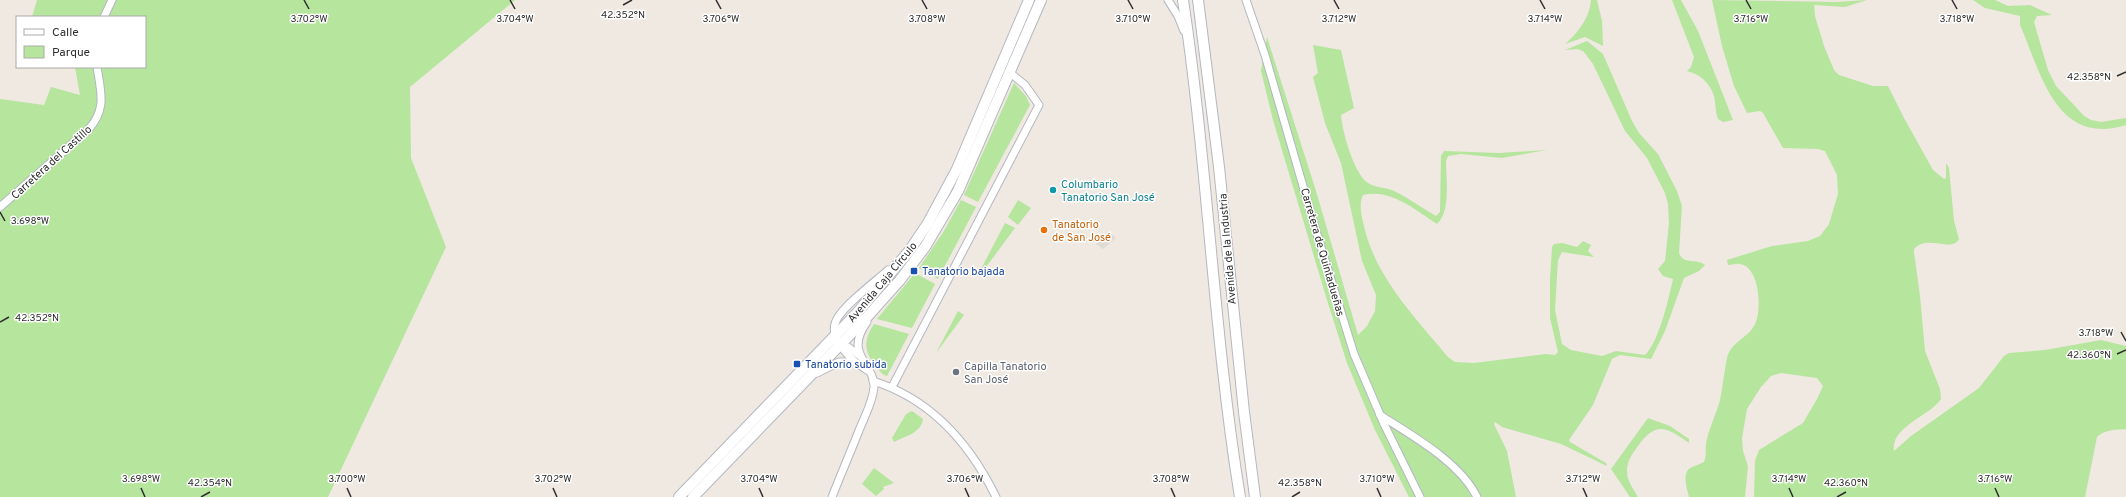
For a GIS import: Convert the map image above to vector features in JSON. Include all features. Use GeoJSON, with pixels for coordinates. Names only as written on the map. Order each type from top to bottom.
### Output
{"type":"FeatureCollection","features":[{"type":"Feature","properties":{"kind":"main road","name":"Avenida Caja Círculo"},"geometry":{"type":"LineString","coordinates":[[679,497],[829,342],[872,296],[910,250],[932,217],[957,169],[1030,0]]}},
{"type":"Feature","properties":{"kind":"main road","name":"Avenida de la Industria"},"geometry":{"type":"LineString","coordinates":[[1183,0],[1196,106],[1226,391],[1240,497]]}},
{"type":"Feature","properties":{"kind":"main road","name":"Avenida de la Industria"},"geometry":{"type":"LineString","coordinates":[[1198,0],[1219,167],[1244,412],[1255,497]]}},
{"type":"Feature","properties":{"kind":"main road","name":"Avenida Caja Círculo"},"geometry":{"type":"LineString","coordinates":[[692,497],[807,380],[890,292],[925,247],[950,207],[1041,2]]}},
{"type":"Feature","properties":{"kind":"street"},"geometry":{"type":"LineString","coordinates":[[104,16],[112,0]]}},
{"type":"Feature","properties":{"kind":"street","name":"Avenida de la Industria"},"geometry":{"type":"LineString","coordinates":[[1168,0],[1176,12],[1184,32],[1196,106]]}},
{"type":"Feature","properties":{"kind":"street","name":"Carretera de Quintadueñas"},"geometry":{"type":"LineString","coordinates":[[1246,0],[1266,54],[1343,322],[1361,373],[1379,415],[1420,497]]}},
{"type":"Feature","properties":{"kind":"street","name":"Carretera del Castillo"},"geometry":{"type":"LineString","coordinates":[[0,207],[88,130],[96,121],[101,109],[97,68]]}},
{"type":"Feature","properties":{"kind":"street"},"geometry":{"type":"LineString","coordinates":[[892,387],[1039,105],[1025,85],[1009,72]]}},
{"type":"Feature","properties":{"kind":"street"},"geometry":{"type":"LineString","coordinates":[[860,356],[860,338],[864,324],[890,292]]}},
{"type":"Feature","properties":{"kind":"street"},"geometry":{"type":"LineString","coordinates":[[836,334],[844,353],[868,371]]}},
{"type":"Feature","properties":{"kind":"street"},"geometry":{"type":"LineString","coordinates":[[829,342],[848,347],[860,356],[873,381],[874,388],[869,406],[832,497]]}},
{"type":"Feature","properties":{"kind":"street"},"geometry":{"type":"LineString","coordinates":[[807,380],[836,363],[854,362]]}},
{"type":"Feature","properties":{"kind":"street"},"geometry":{"type":"LineString","coordinates":[[873,381],[892,387],[949,426],[978,465],[996,497]]}},
{"type":"Feature","properties":{"kind":"street"},"geometry":{"type":"LineString","coordinates":[[1379,415],[1445,460],[1466,479],[1477,497]]}},
{"type":"Feature","properties":{"kind":"green space"},"geometry":{"type":"Polygon","coordinates":[[[37,0],[515,0],[410,87],[411,158],[446,247],[328,497],[0,497],[0,99],[44,105],[51,87],[80,95],[75,68],[146,68],[146,16],[32,16],[37,0]]]}},
{"type":"Feature","properties":{"kind":"green space"},"geometry":{"type":"Polygon","coordinates":[[[1033,0],[1036,0],[987,117],[946,204],[921,245],[901,273],[843,336],[899,271],[941,210],[964,162],[1033,0]]]}},
{"type":"Feature","properties":{"kind":"green space"},"geometry":{"type":"Polygon","coordinates":[[[1591,0],[1597,0],[1602,21],[1603,46],[1585,37],[1565,44],[1574,35],[1586,18],[1591,0]]]}},
{"type":"Feature","properties":{"kind":"green space"},"geometry":{"type":"Polygon","coordinates":[[[1672,0],[1681,0],[1698,31],[1733,120],[1723,122],[1718,119],[1714,96],[1710,87],[1696,74],[1687,71],[1691,67],[1694,57],[1672,0]]]}},
{"type":"Feature","properties":{"kind":"green space"},"geometry":{"type":"Polygon","coordinates":[[[1712,0],[1837,2],[1867,0],[1845,7],[1814,5],[1815,16],[1824,46],[1834,70],[1839,75],[1873,86],[1888,86],[1933,170],[1944,179],[1946,178],[1946,163],[1949,168],[1954,221],[1959,239],[1955,243],[1951,244],[1926,243],[1914,249],[1925,351],[1940,389],[1941,399],[1936,405],[1904,428],[1894,443],[1894,451],[1911,436],[1979,388],[2004,356],[2009,353],[2045,350],[2101,340],[2126,346],[2126,429],[2107,431],[2097,437],[2085,497],[1754,497],[1755,461],[1759,450],[1803,423],[1823,386],[1817,378],[1781,373],[1771,376],[1761,387],[1747,409],[1742,438],[1743,451],[1748,466],[1745,497],[1689,497],[1686,485],[1686,476],[1689,469],[1704,462],[1707,439],[1720,400],[1729,352],[1752,329],[1757,318],[1759,300],[1758,290],[1752,273],[1747,267],[1740,264],[1728,265],[1727,260],[1772,246],[1808,241],[1820,236],[1829,224],[1838,194],[1837,175],[1825,151],[1818,149],[1783,148],[1763,113],[1760,111],[1747,113],[1734,86],[1722,46],[1712,0]]]}},
{"type":"Feature","properties":{"kind":"green space"},"geometry":{"type":"Polygon","coordinates":[[[1973,0],[1995,0],[2008,6],[2030,5],[2052,15],[2037,16],[2034,22],[2048,70],[2056,86],[2084,116],[2091,120],[2101,122],[2126,118],[2126,125],[2102,129],[2083,125],[2067,116],[2044,84],[2020,25],[2020,16],[1985,8],[1973,0]]]}},
{"type":"Feature","properties":{"kind":"green space"},"geometry":{"type":"Polygon","coordinates":[[[1267,37],[1316,191],[1358,335],[1367,326],[1375,311],[1376,295],[1362,261],[1341,163],[1325,123],[1313,77],[1318,73],[1313,45],[1341,50],[1354,108],[1341,115],[1342,122],[1350,152],[1358,171],[1363,178],[1371,185],[1400,194],[1436,216],[1440,212],[1441,156],[1444,151],[1499,153],[1547,150],[1502,158],[1461,154],[1448,156],[1446,161],[1446,203],[1441,218],[1437,224],[1393,197],[1373,194],[1363,195],[1361,212],[1368,242],[1386,278],[1409,311],[1448,357],[1455,362],[1474,363],[1546,354],[1555,355],[1558,352],[1550,318],[1550,280],[1552,247],[1554,244],[1562,243],[1577,247],[1583,241],[1591,245],[1588,251],[1594,257],[1562,252],[1558,260],[1555,310],[1562,344],[1571,350],[1602,356],[1616,351],[1645,355],[1655,340],[1663,319],[1673,279],[1663,276],[1658,269],[1665,261],[1669,223],[1668,204],[1665,193],[1647,158],[1625,131],[1593,64],[1584,52],[1578,49],[1565,50],[1587,41],[1603,54],[1632,121],[1639,133],[1658,154],[1677,191],[1682,206],[1679,253],[1684,259],[1705,265],[1699,271],[1684,278],[1665,331],[1651,359],[1620,355],[1612,359],[1593,405],[1569,440],[1606,463],[1607,466],[1561,444],[1502,427],[1495,422],[1494,424],[1507,451],[1516,497],[1409,497],[1375,430],[1347,363],[1327,300],[1273,120],[1261,71],[1267,37]]]}},
{"type":"Feature","properties":{"kind":"green space"},"geometry":{"type":"Polygon","coordinates":[[[1014,83],[1026,96],[1030,105],[978,202],[964,195],[1014,83]]]}},
{"type":"Feature","properties":{"kind":"green space"},"geometry":{"type":"Polygon","coordinates":[[[961,200],[976,207],[938,279],[919,268],[944,231],[961,200]]]}},
{"type":"Feature","properties":{"kind":"green space"},"geometry":{"type":"Polygon","coordinates":[[[1018,200],[1031,208],[1018,225],[1008,217],[1018,200]]]}},
{"type":"Feature","properties":{"kind":"green space"},"geometry":{"type":"Polygon","coordinates":[[[1005,223],[1015,228],[983,271],[981,269],[1005,223]]]}},
{"type":"Feature","properties":{"kind":"green space"},"geometry":{"type":"Polygon","coordinates":[[[915,273],[935,284],[912,328],[877,319],[915,273]]]}},
{"type":"Feature","properties":{"kind":"green space"},"geometry":{"type":"Polygon","coordinates":[[[958,311],[964,315],[936,353],[958,311]]]}},
{"type":"Feature","properties":{"kind":"green space"},"geometry":{"type":"Polygon","coordinates":[[[874,324],[909,334],[887,376],[878,369],[867,350],[866,345],[868,335],[874,324]]]}},
{"type":"Feature","properties":{"kind":"green space"},"geometry":{"type":"Polygon","coordinates":[[[912,411],[923,419],[922,424],[912,434],[894,442],[892,438],[906,414],[912,411]]]}},
{"type":"Feature","properties":{"kind":"green space"},"geometry":{"type":"Polygon","coordinates":[[[1648,418],[1670,426],[1689,439],[1689,443],[1674,433],[1662,429],[1650,433],[1644,438],[1632,455],[1628,464],[1628,478],[1638,497],[1630,497],[1611,469],[1648,418]]]}},
{"type":"Feature","properties":{"kind":"green space"},"geometry":{"type":"Polygon","coordinates":[[[874,468],[894,483],[883,487],[884,489],[876,496],[862,484],[874,468]]]}},
{"type":"Feature","properties":{"kind":"shaded area"},"geometry":{"type":"Polygon","coordinates":[[[1108,231],[1116,238],[1103,249],[1096,244],[1108,231]]]}},
{"type":"Feature","properties":{"kind":"place","name":"Columbario Tanatorio San José"},"geometry":{"type":"Point","coordinates":[1053,190]}},
{"type":"Feature","properties":{"kind":"place","name":"Tanatorio de San José"},"geometry":{"type":"Point","coordinates":[1044,230]}},
{"type":"Feature","properties":{"kind":"place","name":"Tanatorio bajada"},"geometry":{"type":"Point","coordinates":[914,271]}},
{"type":"Feature","properties":{"kind":"place","name":"Tanatorio subida"},"geometry":{"type":"Point","coordinates":[797,364]}},
{"type":"Feature","properties":{"kind":"place","name":"Capilla Tanatorio San José"},"geometry":{"type":"Point","coordinates":[956,372]}}]}
